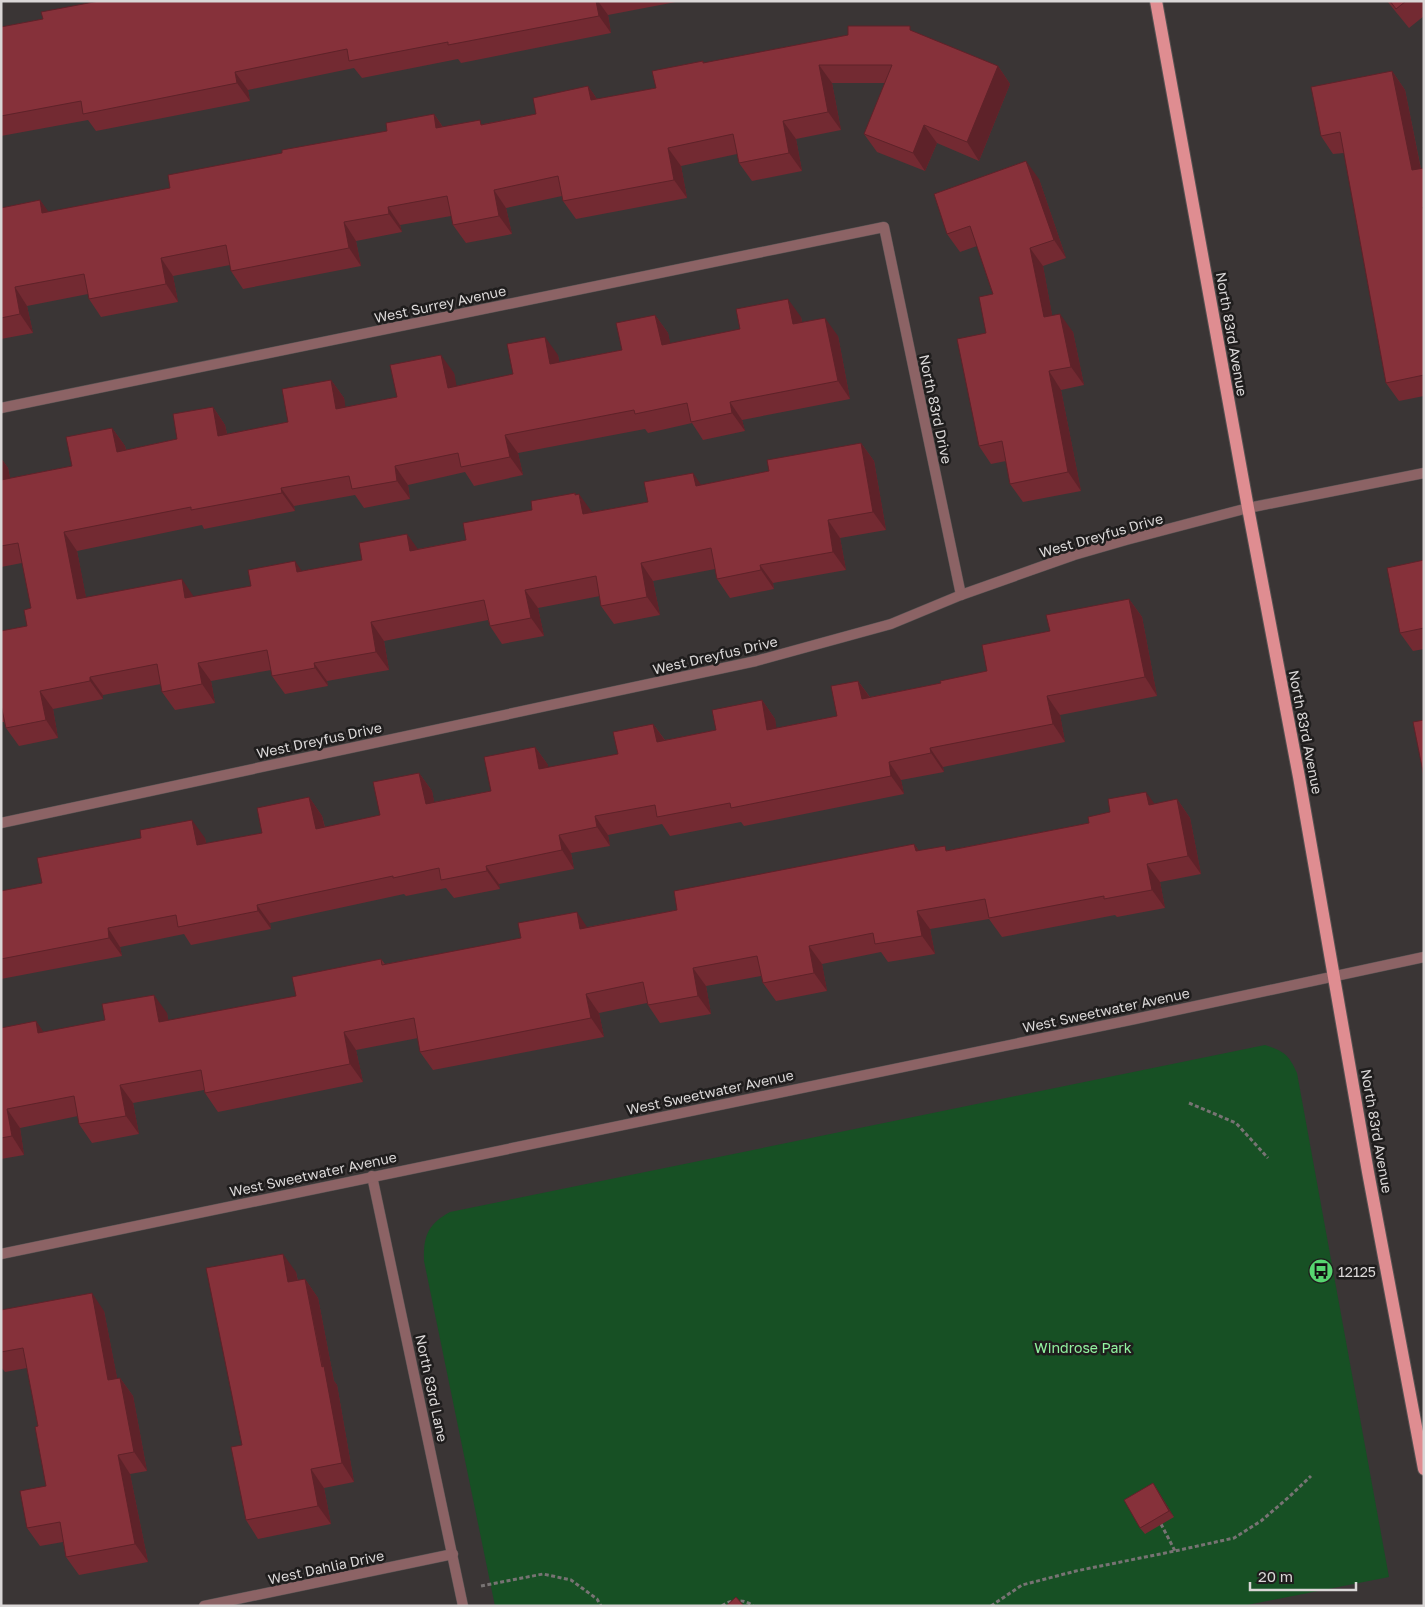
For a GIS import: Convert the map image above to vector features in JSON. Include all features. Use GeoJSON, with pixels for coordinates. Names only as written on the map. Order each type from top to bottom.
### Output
{"type":"FeatureCollection","features":[{"type":"Feature","properties":{"kind":"main road","name":"North 83rd Avenue"},"geometry":{"type":"LineString","coordinates":[[1156,1],[1424,1469]]}},
{"type":"Feature","properties":{"kind":"street","name":"West Surrey Avenue"},"geometry":{"type":"LineString","coordinates":[[1,408],[884,228]]}},
{"type":"Feature","properties":{"kind":"street","name":"North 83rd Drive"},"geometry":{"type":"LineString","coordinates":[[884,228],[962,595]]}},
{"type":"Feature","properties":{"kind":"street","name":"West Dreyfus Drive"},"geometry":{"type":"LineString","coordinates":[[1,823],[756,661],[891,624],[962,595],[1074,555],[1248,508],[1424,473]]}},
{"type":"Feature","properties":{"kind":"street","name":"West Sweetwater Avenue"},"geometry":{"type":"LineString","coordinates":[[1,1254],[1424,957]]}},
{"type":"Feature","properties":{"kind":"street","name":"North 83rd Lane"},"geometry":{"type":"LineString","coordinates":[[372,1176],[463,1606]]}},
{"type":"Feature","properties":{"kind":"street","name":"West Dahlia Drive"},"geometry":{"type":"LineString","coordinates":[[204,1606],[453,1554]]}},
{"type":"Feature","properties":{"kind":"path"},"geometry":{"type":"LineString","coordinates":[[1189,1103],[1236,1123],[1268,1158]]}},
{"type":"Feature","properties":{"kind":"path"},"geometry":{"type":"LineString","coordinates":[[991,1606],[1022,1585],[1076,1571],[1175,1552],[1234,1538],[1261,1521],[1310,1476]]}},
{"type":"Feature","properties":{"kind":"path"},"geometry":{"type":"LineString","coordinates":[[1160,1524],[1175,1552]]}},
{"type":"Feature","properties":{"kind":"path"},"geometry":{"type":"LineString","coordinates":[[460,1590],[543,1574],[571,1580],[597,1599],[601,1606]]}},
{"type":"Feature","properties":{"kind":"path"},"geometry":{"type":"LineString","coordinates":[[722,1606],[725,1603],[737,1600],[748,1602],[753,1606]]}},
{"type":"Feature","properties":{"kind":"green space","name":"Windrose Park"},"geometry":{"type":"Polygon","coordinates":[[[1265,1045],[1285,1054],[1297,1073],[1389,1577],[1242,1606],[495,1606],[424,1261],[426,1238],[428,1232],[437,1221],[450,1212],[1265,1045]]]}},
{"type":"Feature","properties":{"kind":"building"},"geometry":{"type":"Polygon","coordinates":[[[99,1],[596,1],[599,16],[448,45],[448,42],[349,61],[347,49],[235,72],[237,83],[83,114],[81,101],[1,116],[1,27],[43,19],[41,12],[99,1]]]}},
{"type":"Feature","properties":{"kind":"building"},"geometry":{"type":"Polygon","coordinates":[[[1390,1],[1406,1],[1396,9],[1390,1]]]}},
{"type":"Feature","properties":{"kind":"building"},"geometry":{"type":"Polygon","coordinates":[[[848,26],[910,26],[910,30],[998,66],[967,142],[924,125],[913,153],[864,134],[892,65],[819,65],[828,112],[783,121],[789,153],[739,163],[733,134],[668,148],[674,180],[563,201],[558,176],[494,190],[499,216],[453,225],[447,196],[388,207],[389,214],[344,222],[349,248],[231,271],[226,245],[161,258],[166,284],[89,299],[84,274],[15,287],[20,314],[1,318],[1,208],[40,200],[42,213],[170,188],[168,175],[282,153],[282,150],[387,131],[386,123],[434,114],[436,128],[480,120],[481,125],[536,114],[533,98],[588,86],[591,100],[656,88],[652,71],[848,35],[848,26]]]}},
{"type":"Feature","properties":{"kind":"building"},"geometry":{"type":"Polygon","coordinates":[[[1392,71],[1412,170],[1424,168],[1424,375],[1386,383],[1340,132],[1321,136],[1311,87],[1392,71]]]}},
{"type":"Feature","properties":{"kind":"building"},"geometry":{"type":"Polygon","coordinates":[[[1026,161],[1054,240],[1030,248],[1044,317],[1060,314],[1071,367],[1049,371],[1068,472],[1010,484],[1002,441],[979,446],[957,339],[986,333],[979,297],[993,294],[970,226],[947,234],[934,194],[1026,161]]]}},
{"type":"Feature","properties":{"kind":"building"},"geometry":{"type":"Polygon","coordinates":[[[788,299],[793,324],[825,318],[838,381],[730,402],[732,413],[691,422],[687,403],[635,414],[634,410],[505,435],[510,457],[461,467],[458,453],[395,466],[397,481],[352,489],[349,476],[281,488],[282,493],[191,510],[191,507],[64,532],[77,599],[182,579],[185,598],[251,586],[248,570],[295,561],[297,572],[362,560],[359,543],[407,534],[410,551],[466,540],[463,523],[532,510],[531,501],[575,493],[575,495],[579,494],[583,514],[648,502],[644,482],[693,473],[696,486],[769,471],[767,460],[861,443],[873,512],[828,520],[833,552],[760,565],[761,570],[717,579],[711,548],[641,563],[647,597],[601,606],[596,576],[525,590],[531,618],[490,626],[484,600],[371,622],[376,652],[314,663],[315,668],[272,676],[267,650],[198,663],[202,684],[162,692],[157,664],[90,677],[90,681],[40,691],[46,720],[6,728],[1,705],[1,631],[27,626],[24,610],[31,608],[18,543],[1,546],[1,480],[72,466],[66,437],[112,428],[117,452],[177,439],[173,414],[213,407],[218,436],[288,422],[282,389],[331,380],[336,409],[397,397],[390,365],[441,355],[448,388],[513,374],[507,344],[545,337],[550,364],[622,350],[616,323],[655,315],[662,345],[740,329],[736,309],[788,299]]]}},
{"type":"Feature","properties":{"kind":"building"},"geometry":{"type":"Polygon","coordinates":[[[1424,560],[1424,628],[1400,633],[1387,568],[1424,560]]]}},
{"type":"Feature","properties":{"kind":"building"},"geometry":{"type":"Polygon","coordinates":[[[1129,599],[1145,677],[1047,696],[1053,724],[930,748],[931,753],[889,762],[891,776],[731,808],[730,803],[657,817],[655,805],[595,816],[597,827],[559,835],[562,850],[486,866],[487,871],[441,880],[439,868],[393,878],[393,876],[257,905],[258,911],[178,927],[176,915],[108,928],[109,938],[1,959],[1,891],[42,883],[37,858],[141,838],[140,830],[192,820],[197,845],[262,833],[257,808],[309,797],[316,829],[380,815],[373,782],[419,773],[426,804],[491,791],[484,757],[535,747],[539,769],[618,754],[613,732],[653,724],[657,742],[716,730],[712,710],[762,700],[767,730],[837,716],[831,686],[858,681],[862,699],[941,683],[940,681],[987,671],[982,645],[1050,631],[1046,615],[1129,599]]]}},
{"type":"Feature","properties":{"kind":"building"},"geometry":{"type":"Polygon","coordinates":[[[1424,720],[1424,777],[1413,722],[1424,720]]]}},
{"type":"Feature","properties":{"kind":"building"},"geometry":{"type":"Polygon","coordinates":[[[1146,792],[1149,805],[1177,799],[1188,856],[1147,864],[1152,890],[1104,899],[1104,896],[989,918],[985,899],[917,911],[922,936],[875,944],[873,933],[809,946],[814,973],[763,983],[757,956],[693,968],[698,996],[648,1005],[643,982],[586,994],[591,1018],[420,1052],[414,1018],[344,1032],[350,1064],[205,1093],[201,1070],[120,1085],[126,1116],[79,1124],[74,1096],[7,1109],[12,1136],[1,1138],[1,1028],[36,1021],[38,1033],[105,1020],[102,1004],[154,995],[159,1022],[296,996],[292,977],[381,959],[382,965],[521,938],[518,923],[577,912],[580,929],[677,910],[674,891],[914,844],[916,851],[945,846],[946,851],[1089,823],[1088,817],[1110,812],[1108,799],[1146,792]]]}},
{"type":"Feature","properties":{"kind":"building"},"geometry":{"type":"Polygon","coordinates":[[[283,1254],[288,1282],[305,1279],[342,1463],[311,1469],[318,1506],[246,1520],[231,1447],[242,1445],[206,1268],[283,1254]]]}},
{"type":"Feature","properties":{"kind":"building"},"geometry":{"type":"Polygon","coordinates":[[[92,1293],[108,1380],[120,1378],[134,1452],[118,1455],[135,1544],[66,1557],[60,1522],[27,1528],[20,1491],[46,1486],[35,1427],[38,1426],[23,1348],[1,1352],[1,1310],[92,1293]]]}},
{"type":"Feature","properties":{"kind":"building"},"geometry":{"type":"Polygon","coordinates":[[[1153,1483],[1169,1511],[1140,1528],[1124,1500],[1153,1483]]]}},
{"type":"Feature","properties":{"kind":"building"},"geometry":{"type":"Polygon","coordinates":[[[736,1597],[744,1606],[726,1606],[736,1597]]]}},
{"type":"Feature","properties":{"kind":"place","name":"12125"},"geometry":{"type":"Point","coordinates":[1321,1271]}}]}
